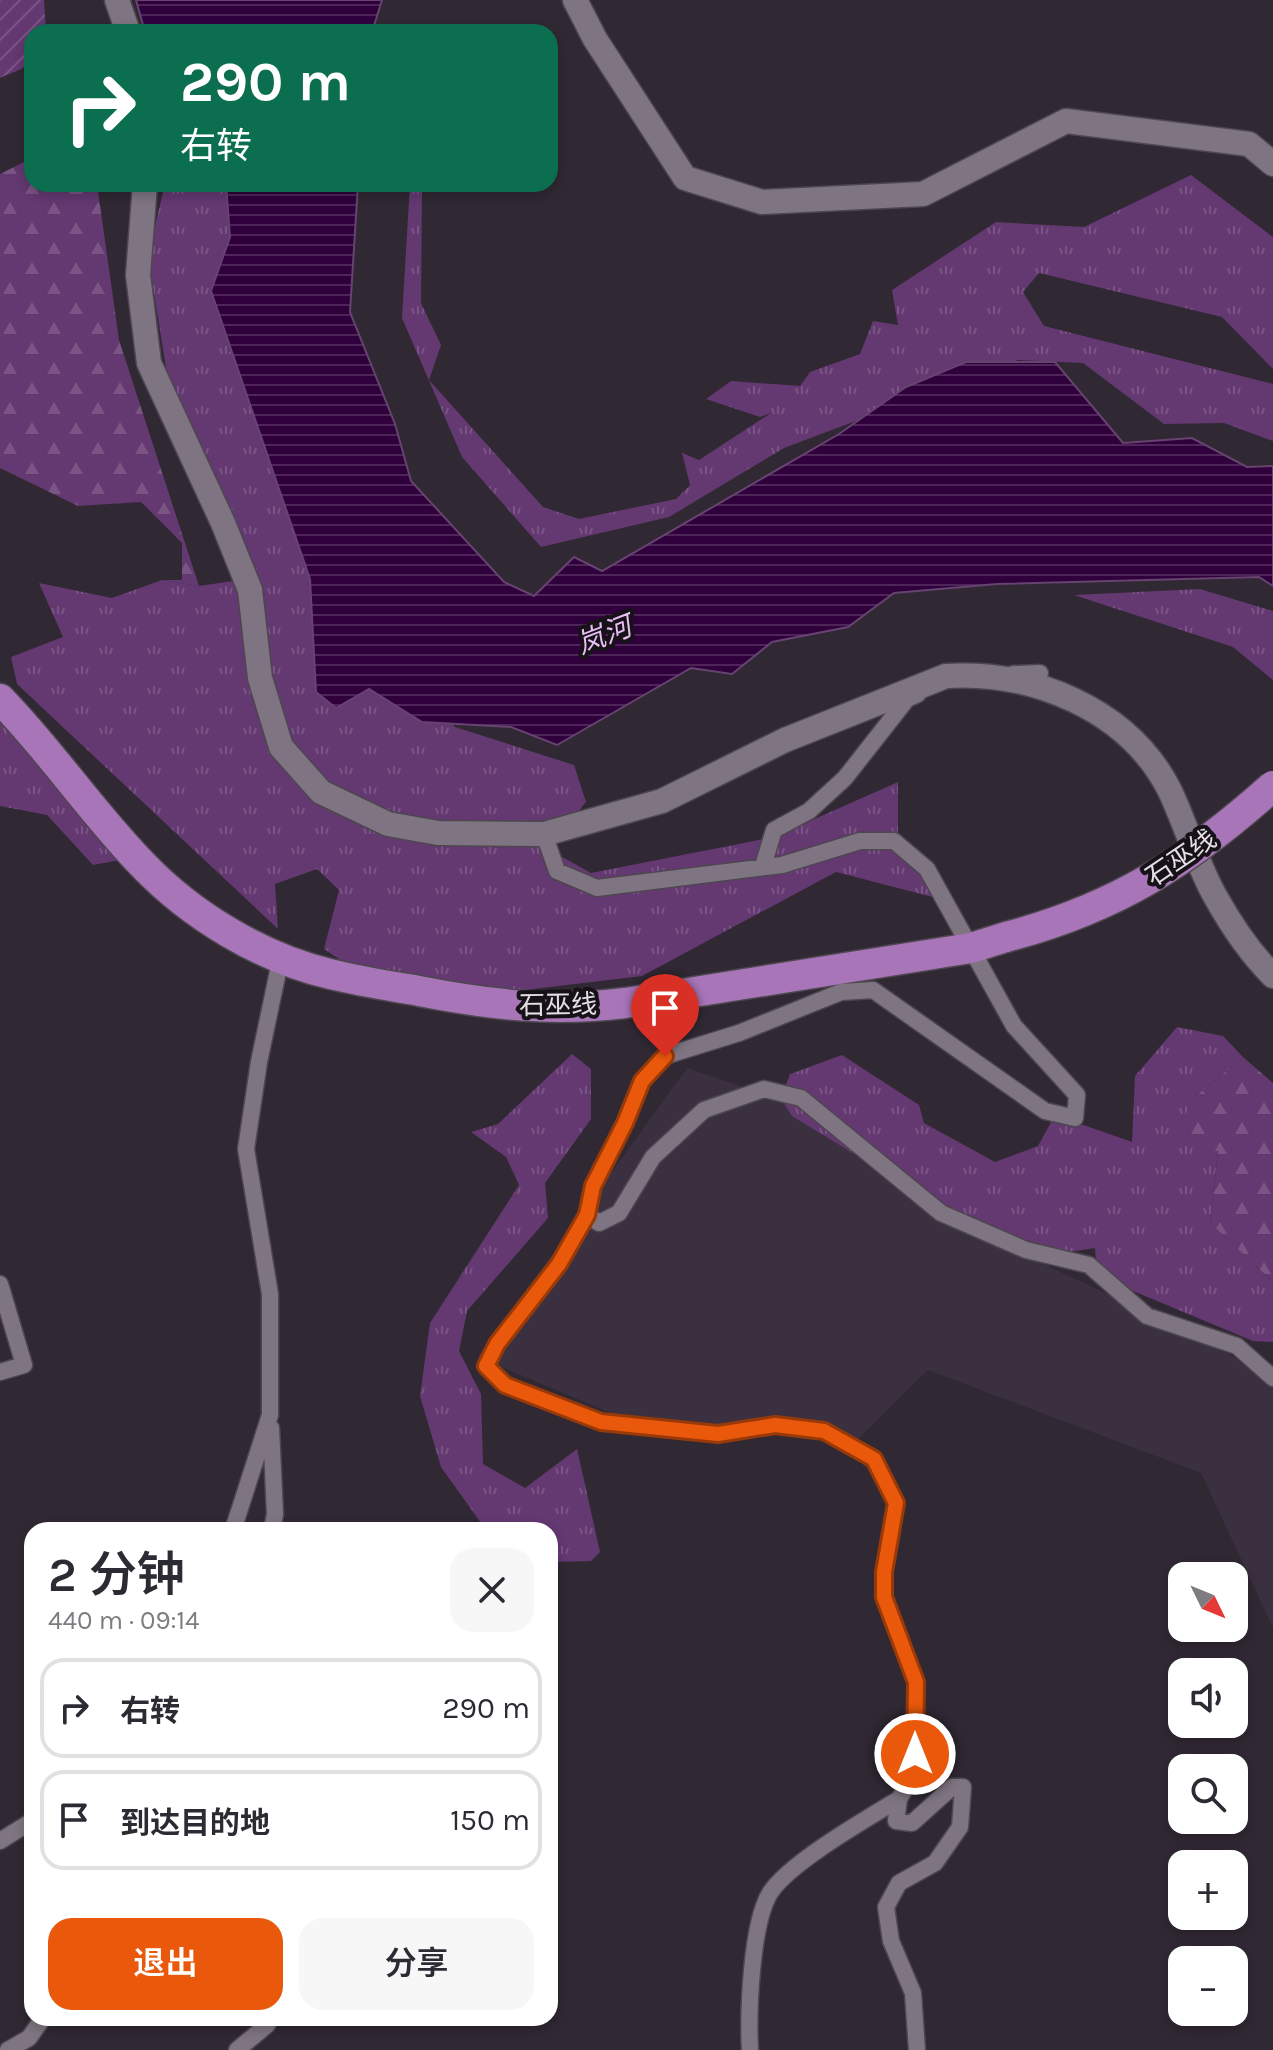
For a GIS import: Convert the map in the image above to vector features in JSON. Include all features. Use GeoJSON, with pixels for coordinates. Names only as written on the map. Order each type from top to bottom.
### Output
{"type":"FeatureCollection","features":[{"type":"Feature","properties":{"kind":"highway","name":"石巫线"},"geometry":{"type":"LineString","coordinates":[[0,699],[48,751],[141,864],[220,925],[281,957],[328,974],[473,1001],[543,1008],[625,1003],[971,948],[1069,918],[1150,880],[1219,833],[1273,786]]}},
{"type":"Feature","properties":{"kind":"street"},"geometry":{"type":"LineString","coordinates":[[117,0],[125,24]]}},
{"type":"Feature","properties":{"kind":"street"},"geometry":{"type":"LineString","coordinates":[[575,0],[595,39],[685,178],[762,202],[923,194],[1066,121],[1249,144],[1273,164]]}},
{"type":"Feature","properties":{"kind":"street"},"geometry":{"type":"LineString","coordinates":[[144,192],[138,275],[149,363],[223,523],[250,590],[260,678],[281,747],[321,792],[388,824],[438,833],[544,834],[662,801],[785,740],[946,676],[1011,678],[1044,687],[1079,702],[1100,715],[1138,748],[1168,788],[1215,896],[1262,965],[1273,976]]}},
{"type":"Feature","properties":{"kind":"street"},"geometry":{"type":"LineString","coordinates":[[763,866],[774,830],[809,811],[845,778],[907,699],[956,676],[1040,673]]}},
{"type":"Feature","properties":{"kind":"street"},"geometry":{"type":"LineString","coordinates":[[544,834],[557,871],[597,888],[782,865],[860,841],[894,841],[927,869],[1014,1026],[1077,1095],[1075,1118],[1045,1111],[873,990],[841,992],[739,1033],[665,1056],[642,1081],[593,1186],[587,1215],[559,1264],[497,1344],[486,1366],[505,1385],[601,1422],[718,1434],[775,1425],[824,1431],[874,1459],[896,1503],[884,1572],[884,1597],[916,1682],[915,1754],[911,1779],[899,1799],[896,1821],[912,1823],[952,1787],[963,1787],[960,1827],[935,1863],[899,1883],[886,1907],[891,1941],[913,1993],[917,2050]]}},
{"type":"Feature","properties":{"kind":"street"},"geometry":{"type":"LineString","coordinates":[[274,1522],[270,1294],[246,1149],[259,1062],[281,957]]}},
{"type":"Feature","properties":{"kind":"street"},"geometry":{"type":"LineString","coordinates":[[587,1215],[599,1223],[619,1213],[653,1157],[704,1110],[764,1089],[801,1098],[941,1213],[1026,1250],[1089,1265],[1147,1316],[1237,1346],[1273,1378]]}},
{"type":"Feature","properties":{"kind":"street"},"geometry":{"type":"LineString","coordinates":[[0,1284],[24,1365],[0,1372]]}},
{"type":"Feature","properties":{"kind":"street"},"geometry":{"type":"LineString","coordinates":[[236,1522],[270,1415]]}},
{"type":"Feature","properties":{"kind":"street"},"geometry":{"type":"LineString","coordinates":[[750,2050],[757,1928],[770,1893],[795,1868],[899,1799]]}},
{"type":"Feature","properties":{"kind":"street"},"geometry":{"type":"LineString","coordinates":[[0,1841],[24,1826]]}},
{"type":"Feature","properties":{"kind":"street"},"geometry":{"type":"LineString","coordinates":[[8,2050],[29,2038],[37,2026]]}},
{"type":"Feature","properties":{"kind":"street"},"geometry":{"type":"LineString","coordinates":[[237,2050],[266,2026]]}},
{"type":"Feature","properties":{"kind":"shaded area"},"geometry":{"type":"Polygon","coordinates":[[[687,1068],[808,1109],[952,1221],[1163,1320],[1273,1378],[1273,1628],[1248,1574],[1248,1562],[1242,1562],[1201,1473],[928,1370],[858,1439],[649,1429],[478,1357],[687,1068]]]}},
{"type":"Feature","properties":{"kind":"green space"},"geometry":{"type":"Polygon","coordinates":[[[0,0],[44,0],[46,24],[24,24],[24,68],[0,78],[0,0]]]}},
{"type":"Feature","properties":{"kind":"green space"},"geometry":{"type":"Polygon","coordinates":[[[24,162],[24,192],[98,192],[119,340],[199,586],[162,580],[182,580],[182,543],[141,502],[78,506],[0,468],[0,174],[24,162]]]}},
{"type":"Feature","properties":{"kind":"green space"},"geometry":{"type":"Polygon","coordinates":[[[1191,175],[1273,237],[1273,369],[1222,317],[1039,273],[1023,292],[1044,326],[1273,384],[1273,441],[1224,423],[1164,424],[1083,363],[1018,360],[784,448],[669,517],[541,547],[462,457],[402,318],[410,192],[422,192],[421,303],[441,345],[429,380],[543,507],[579,519],[676,499],[690,485],[682,453],[699,460],[771,413],[760,417],[706,399],[731,381],[800,386],[810,372],[860,354],[873,321],[898,325],[892,290],[996,222],[1084,227],[1191,175]]]}},
{"type":"Feature","properties":{"kind":"green space"},"geometry":{"type":"Polygon","coordinates":[[[163,192],[237,192],[357,611],[455,727],[574,765],[586,802],[546,848],[591,873],[774,837],[898,782],[898,847],[952,902],[836,872],[642,976],[508,992],[372,981],[324,949],[339,890],[317,869],[275,884],[278,929],[17,684],[11,657],[63,637],[39,583],[112,598],[162,580],[199,586],[240,580],[168,380],[148,256],[163,192]]]}},
{"type":"Feature","properties":{"kind":"green space"},"geometry":{"type":"Polygon","coordinates":[[[1200,589],[1273,611],[1273,680],[1233,647],[1074,595],[1200,589]]]}},
{"type":"Feature","properties":{"kind":"green space"},"geometry":{"type":"Polygon","coordinates":[[[0,681],[12,724],[131,858],[93,865],[47,815],[0,806],[0,681]]]}},
{"type":"Feature","properties":{"kind":"green space"},"geometry":{"type":"Polygon","coordinates":[[[1177,1027],[1223,1036],[1243,1057],[1191,1100],[1218,1150],[1210,1223],[1273,1282],[1273,1342],[1253,1341],[1097,1276],[1095,1248],[1062,1253],[968,1223],[792,1116],[781,1098],[790,1074],[842,1055],[919,1105],[924,1123],[995,1162],[1038,1146],[1055,1115],[1132,1142],[1135,1076],[1177,1027]]]}},
{"type":"Feature","properties":{"kind":"green space"},"geometry":{"type":"Polygon","coordinates":[[[572,1054],[591,1069],[591,1119],[545,1183],[548,1218],[467,1311],[459,1351],[481,1394],[483,1464],[525,1488],[577,1449],[600,1552],[591,1561],[558,1562],[558,1522],[480,1522],[441,1467],[420,1396],[430,1323],[519,1185],[506,1157],[471,1132],[498,1124],[572,1054]]]}},
{"type":"Feature","properties":{"kind":"green space"},"geometry":{"type":"Polygon","coordinates":[[[1243,1057],[1273,1083],[1273,1282],[1210,1223],[1218,1151],[1205,1150],[1181,1126],[1191,1100],[1243,1057]]]}},
{"type":"Feature","properties":{"kind":"water"},"geometry":{"type":"Polygon","coordinates":[[[136,0],[382,0],[374,24],[143,24],[136,0]]]}},
{"type":"Feature","properties":{"kind":"water","name":"岚河"},"geometry":{"type":"Polygon","coordinates":[[[227,192],[358,192],[350,312],[395,424],[411,481],[504,582],[534,596],[574,557],[602,571],[839,434],[906,387],[966,362],[1055,362],[1123,443],[1192,438],[1247,467],[1273,466],[1273,586],[1259,577],[997,584],[894,593],[848,627],[772,642],[732,674],[691,668],[557,745],[511,727],[422,722],[369,689],[336,708],[316,692],[310,579],[211,291],[230,237],[227,192]]]}},
{"type":"Feature","properties":{"kind":"route"},"geometry":{"type":"LineString","coordinates":[[665,1056],[642,1081],[593,1186],[587,1215],[559,1264],[497,1344],[486,1366],[505,1385],[601,1422],[718,1434],[775,1425],[824,1431],[874,1459],[896,1503],[884,1572],[884,1597],[916,1682],[915,1754]]}}]}
